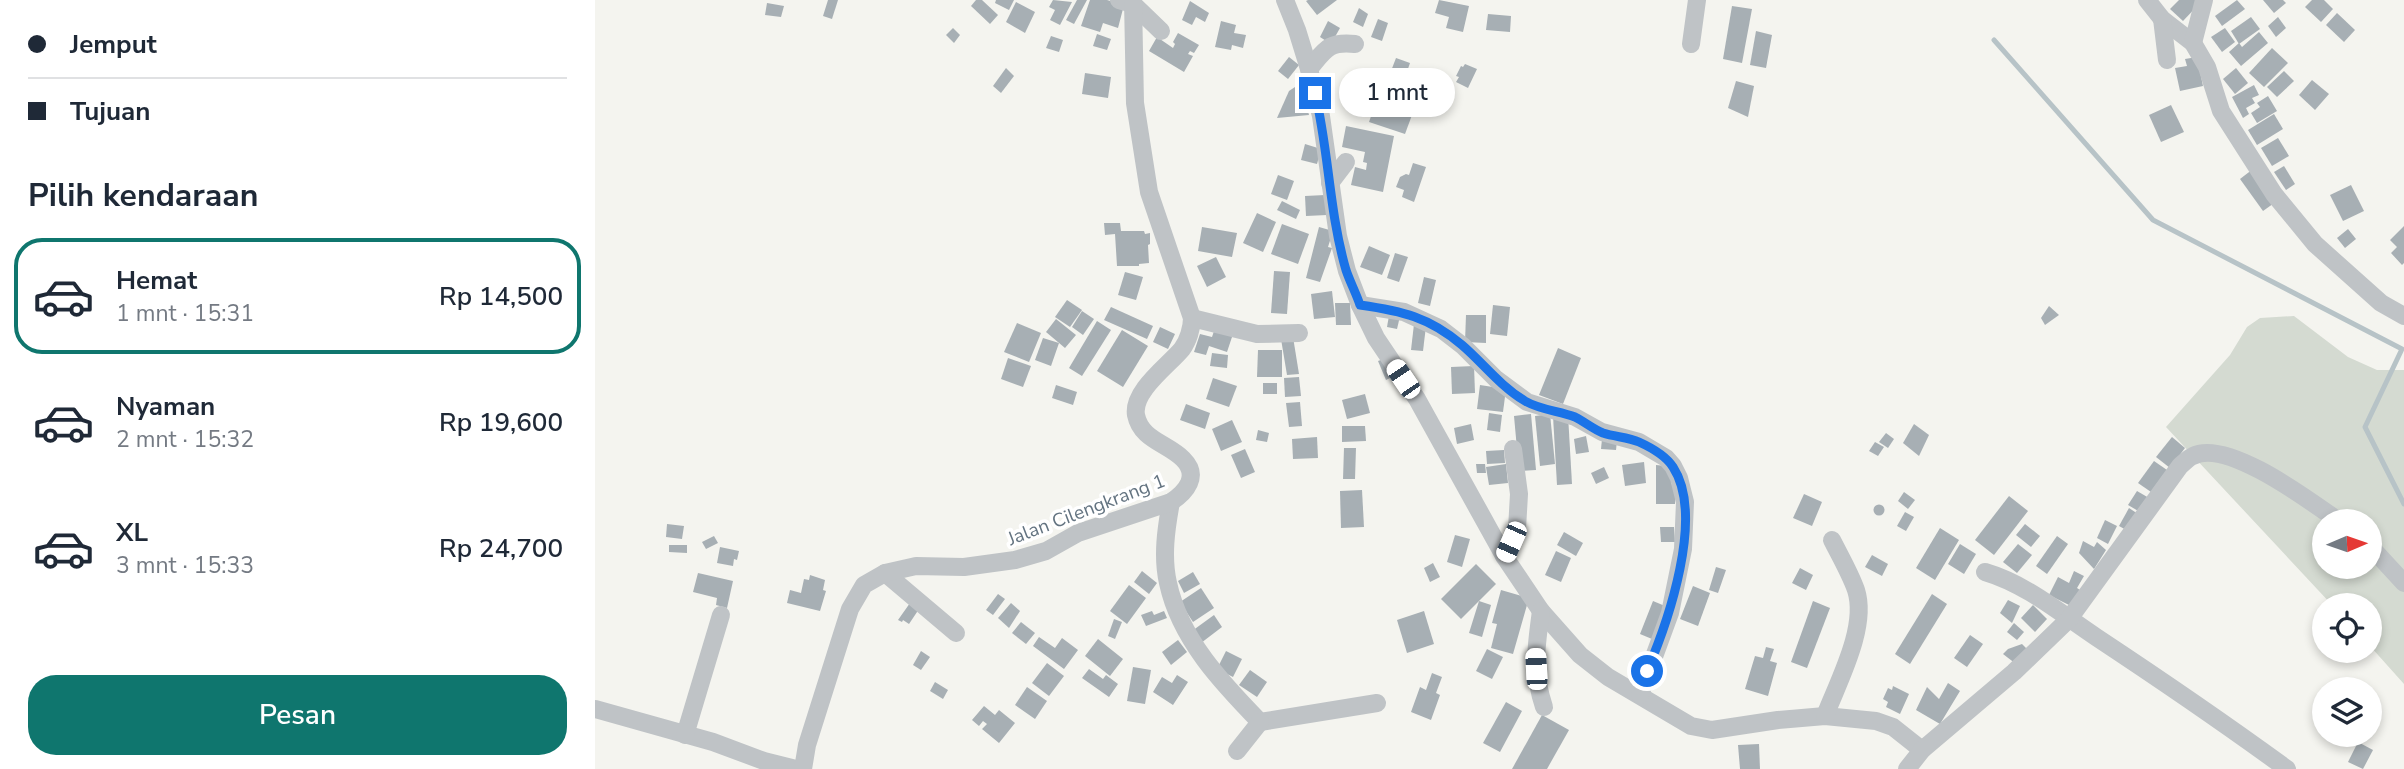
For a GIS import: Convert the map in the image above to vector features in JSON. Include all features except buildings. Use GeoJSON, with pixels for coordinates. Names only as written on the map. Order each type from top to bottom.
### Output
{"type":"FeatureCollection","features":[{"type":"Feature","properties":{"kind":"street"},"geometry":{"type":"LineString","coordinates":[[1285,0],[1297,30],[1321,116],[1338,236],[1360,305],[1376,338],[1417,399],[1504,556],[1541,611],[1580,655],[1608,677],[1691,726],[1712,730],[1825,716],[1876,721],[1893,727],[1921,750]]}},
{"type":"Feature","properties":{"kind":"street"},"geometry":{"type":"LineString","coordinates":[[1691,44],[1697,0]]}},
{"type":"Feature","properties":{"kind":"street"},"geometry":{"type":"LineString","coordinates":[[2147,0],[2161,19],[2193,43],[2207,67],[2221,111],[2274,194],[2315,244],[2381,303],[2404,316]]}},
{"type":"Feature","properties":{"kind":"street"},"geometry":{"type":"LineString","coordinates":[[2193,43],[2204,0]]}},
{"type":"Feature","properties":{"kind":"street"},"geometry":{"type":"LineString","coordinates":[[1128,1],[1161,31]]}},
{"type":"Feature","properties":{"kind":"street"},"geometry":{"type":"LineString","coordinates":[[1128,1],[1135,103],[1149,192],[1192,318],[1257,334],[1299,333]]}},
{"type":"Feature","properties":{"kind":"street"},"geometry":{"type":"LineString","coordinates":[[2161,19],[2167,60]]}},
{"type":"Feature","properties":{"kind":"street"},"geometry":{"type":"LineString","coordinates":[[1309,69],[1328,47],[1339,43],[1355,44]]}},
{"type":"Feature","properties":{"kind":"street"},"geometry":{"type":"LineString","coordinates":[[1330,183],[1346,162]]}},
{"type":"Feature","properties":{"kind":"street"},"geometry":{"type":"LineString","coordinates":[[1360,305],[1404,312],[1441,329],[1463,346],[1496,379],[1527,402],[1575,417],[1602,432],[1639,442],[1673,466],[1685,502],[1683,549],[1670,613],[1640,695]]}},
{"type":"Feature","properties":{"kind":"street","name":"Jalan Cilengkrang 1"},"geometry":{"type":"LineString","coordinates":[[803,769],[807,745],[850,609],[864,586],[885,573],[916,566],[964,567],[1015,561],[1046,551],[1078,533],[1171,502],[1184,494],[1190,484],[1188,467],[1183,459],[1150,438],[1135,413],[1138,401],[1150,382],[1182,349],[1192,327],[1192,318]]}},
{"type":"Feature","properties":{"kind":"street"},"geometry":{"type":"LineString","coordinates":[[1504,556],[1517,529],[1518,494],[1513,449]]}},
{"type":"Feature","properties":{"kind":"street"},"geometry":{"type":"LineString","coordinates":[[1907,769],[1921,750],[2014,672],[2069,619],[2180,466],[2194,455],[2209,453],[2243,461],[2320,509]]}},
{"type":"Feature","properties":{"kind":"street"},"geometry":{"type":"LineString","coordinates":[[1171,502],[1164,541],[1167,582],[1175,606],[1192,640],[1222,683],[1260,722]]}},
{"type":"Feature","properties":{"kind":"street"},"geometry":{"type":"LineString","coordinates":[[1825,716],[1855,637],[1859,613],[1857,592],[1832,540]]}},
{"type":"Feature","properties":{"kind":"street"},"geometry":{"type":"LineString","coordinates":[[2382,559],[2404,583]]}},
{"type":"Feature","properties":{"kind":"street"},"geometry":{"type":"LineString","coordinates":[[1985,572],[2001,577],[2033,594],[2201,707],[2287,769]]}},
{"type":"Feature","properties":{"kind":"street"},"geometry":{"type":"LineString","coordinates":[[885,573],[956,633]]}},
{"type":"Feature","properties":{"kind":"street"},"geometry":{"type":"LineString","coordinates":[[1541,611],[1535,653],[1537,685],[1544,707]]}},
{"type":"Feature","properties":{"kind":"street"},"geometry":{"type":"LineString","coordinates":[[685,735],[721,615]]}},
{"type":"Feature","properties":{"kind":"street"},"geometry":{"type":"LineString","coordinates":[[1237,751],[1260,722],[1377,703]]}},
{"type":"Feature","properties":{"kind":"street"},"geometry":{"type":"LineString","coordinates":[[595,709],[796,769]]}},
{"type":"Feature","properties":{"kind":"shaded area"},"geometry":{"type":"Polygon","coordinates":[[[2294,316],[2348,357],[2377,370],[2404,370],[2404,684],[2382,659],[2382,593],[2321,593],[2166,427],[2230,355],[2247,327],[2260,318],[2294,316]]]}},
{"type":"Feature","properties":{"kind":"waterway"},"geometry":{"type":"LineString","coordinates":[[1994,40],[2153,220],[2402,349],[2365,427],[2404,504]]}},
{"type":"Feature","properties":{"kind":"route"},"geometry":{"type":"LineString","coordinates":[[1315,93],[1321,116],[1338,236],[1360,305],[1404,312],[1441,329],[1463,346],[1496,379],[1527,402],[1575,417],[1602,432],[1639,442],[1673,466],[1685,502],[1683,549],[1670,613],[1647,671]]}}]}
